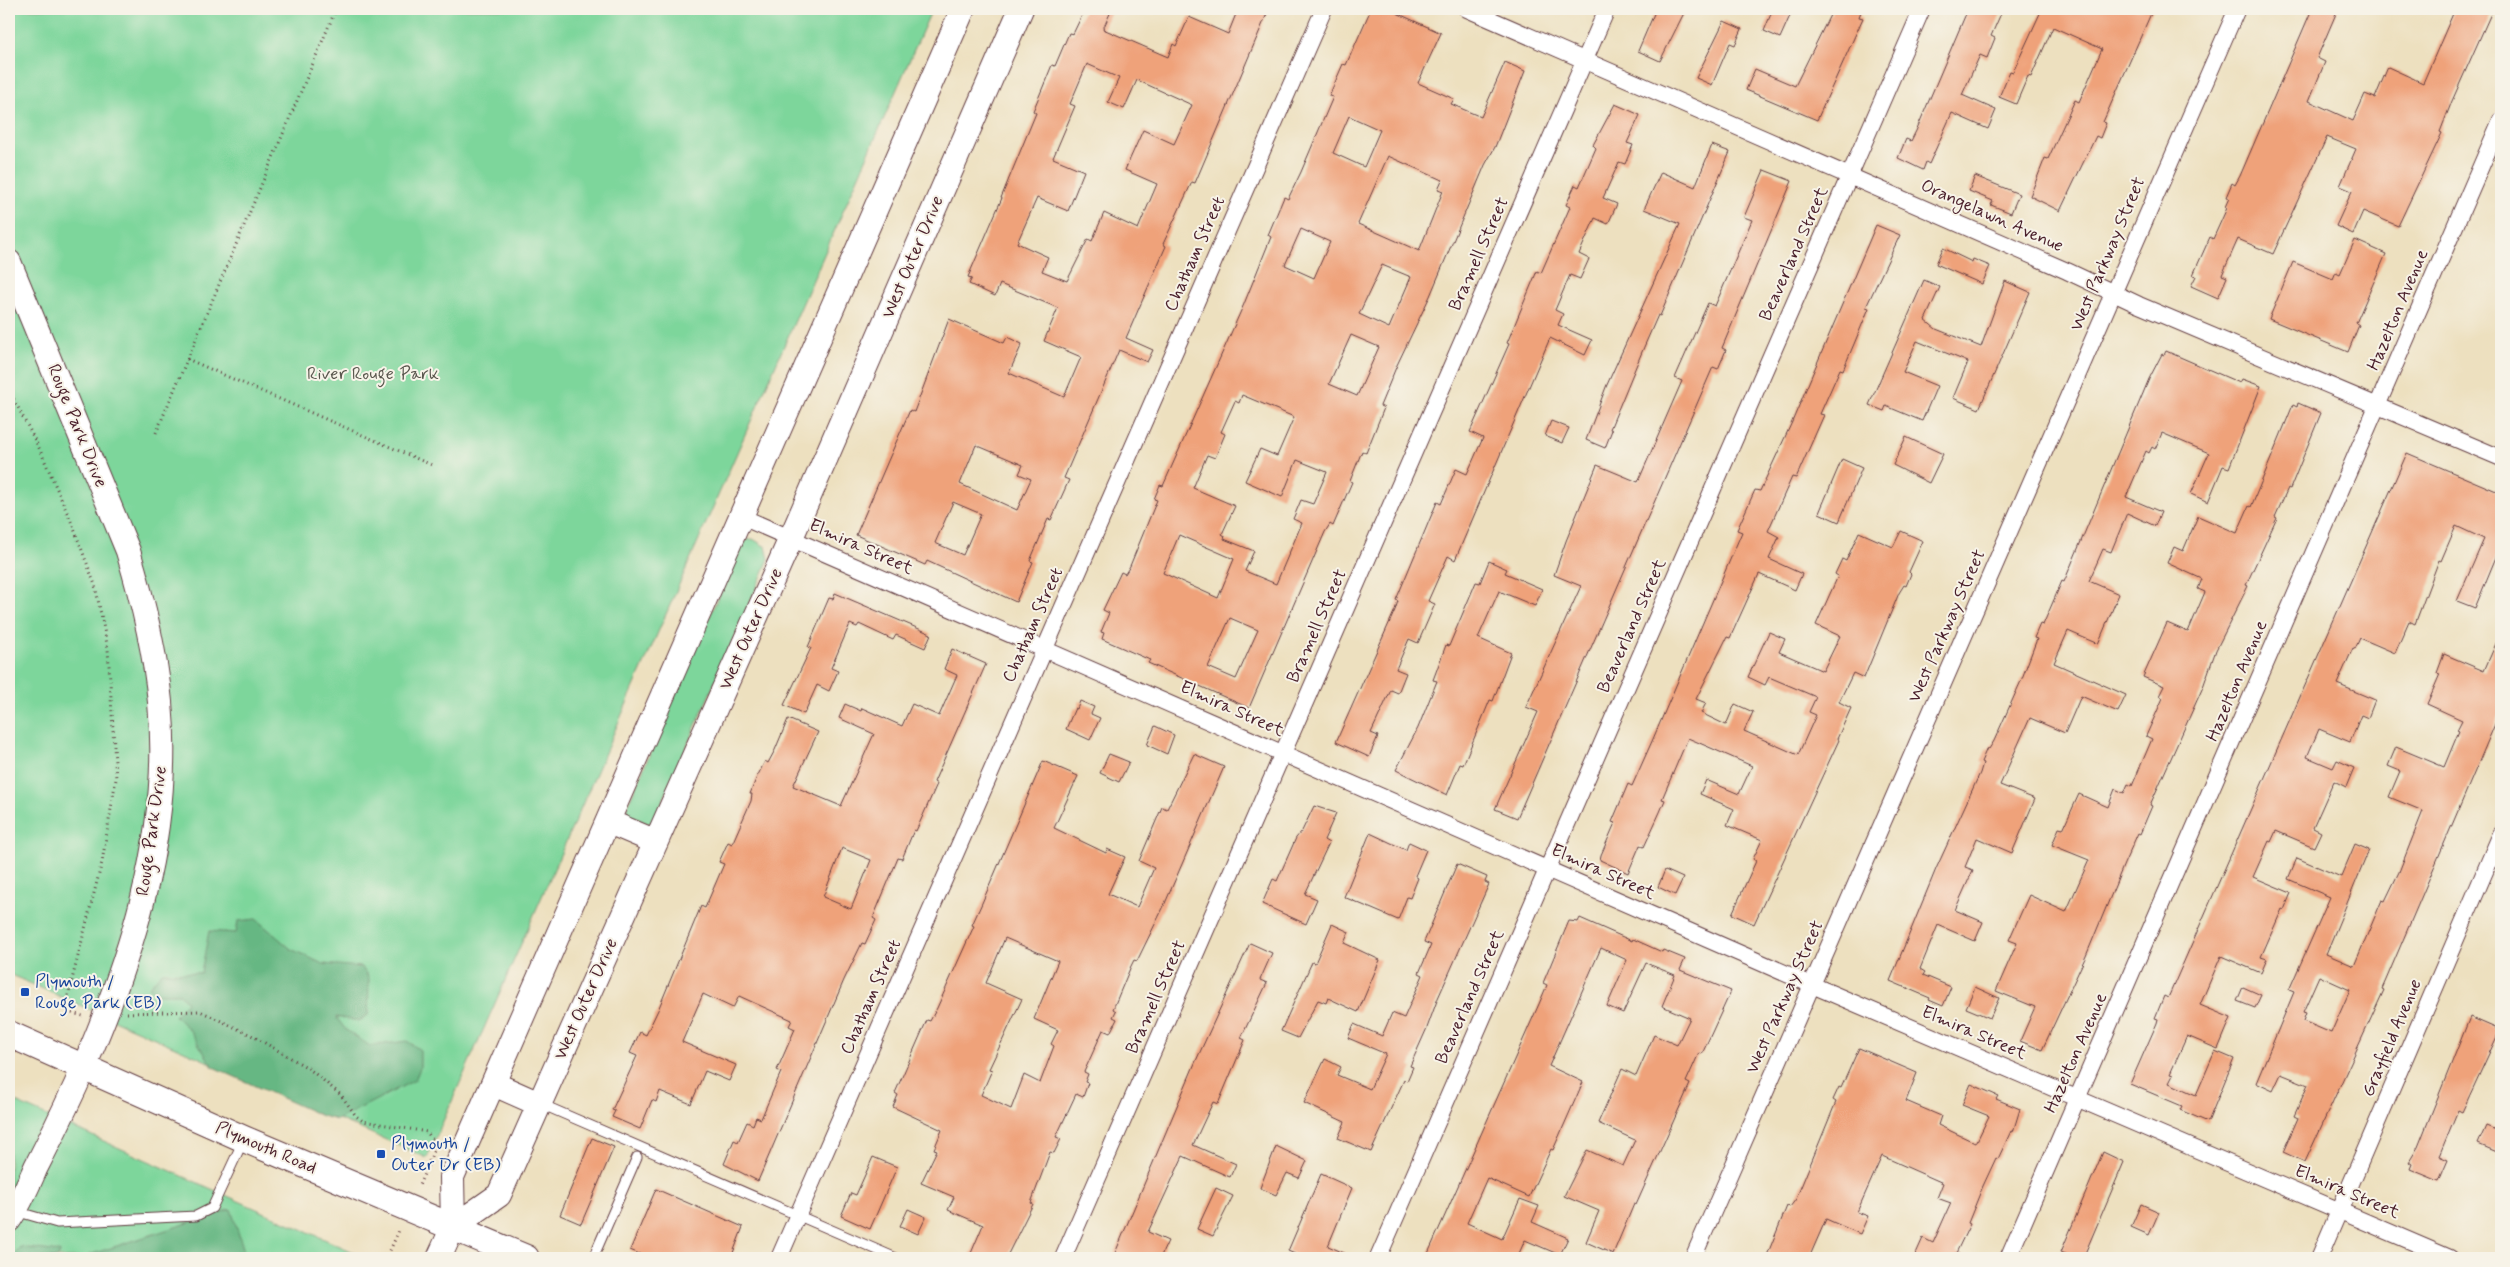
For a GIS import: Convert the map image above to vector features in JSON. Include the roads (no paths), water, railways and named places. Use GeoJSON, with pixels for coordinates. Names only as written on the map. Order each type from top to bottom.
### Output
{"type":"FeatureCollection","features":[{"type":"Feature","properties":{"kind":"main road"},"geometry":{"type":"LineString","coordinates":[[439,1258],[453,1226],[452,1176],[494,1084],[963,9]]}},
{"type":"Feature","properties":{"kind":"main road","name":"West Outer Drive"},"geometry":{"type":"LineString","coordinates":[[453,1226],[499,1195],[791,538],[1017,10]]}},
{"type":"Feature","properties":{"kind":"main road","name":"Rouge Park Drive"},"geometry":{"type":"LineString","coordinates":[[9,262],[128,551],[142,597],[154,656],[160,704],[162,764],[158,809],[146,888],[122,972],[84,1067],[12,1216]]}},
{"type":"Feature","properties":{"kind":"main road"},"geometry":{"type":"LineString","coordinates":[[608,822],[656,842]]}},
{"type":"Feature","properties":{"kind":"main road","name":"Plymouth Road"},"geometry":{"type":"LineString","coordinates":[[9,1034],[244,1139],[526,1258]]}},
{"type":"Feature","properties":{"kind":"main road"},"geometry":{"type":"LineString","coordinates":[[494,1084],[539,1104]]}},
{"type":"Feature","properties":{"kind":"street","name":"Chatham Street"},"geometry":{"type":"LineString","coordinates":[[779,1258],[1324,9]]}},
{"type":"Feature","properties":{"kind":"street","name":"Orangelawn Avenue"},"geometry":{"type":"LineString","coordinates":[[1468,9],[2114,292],[2501,458]]}},
{"type":"Feature","properties":{"kind":"street","name":"Bramell Street"},"geometry":{"type":"LineString","coordinates":[[1063,1258],[1607,9]]}},
{"type":"Feature","properties":{"kind":"street","name":"Beaverland Street"},"geometry":{"type":"LineString","coordinates":[[1378,1258],[1922,9]]}},
{"type":"Feature","properties":{"kind":"street","name":"West Parkway Street"},"geometry":{"type":"LineString","coordinates":[[1693,1258],[2237,9]]}},
{"type":"Feature","properties":{"kind":"street","name":"Hazelton Avenue"},"geometry":{"type":"LineString","coordinates":[[2008,1258],[2501,120]]}},
{"type":"Feature","properties":{"kind":"street","name":"Elmira Street"},"geometry":{"type":"LineString","coordinates":[[742,517],[1812,985],[2450,1258]]}},
{"type":"Feature","properties":{"kind":"street","name":"Grayfield Avenue"},"geometry":{"type":"LineString","coordinates":[[2319,1258],[2501,834]]}},
{"type":"Feature","properties":{"kind":"lane"},"geometry":{"type":"LineString","coordinates":[[539,1104],[896,1258]]}},
{"type":"Feature","properties":{"kind":"lane"},"geometry":{"type":"LineString","coordinates":[[12,1216],[57,1223],[196,1216],[212,1208],[244,1139]]}},
{"type":"Feature","properties":{"kind":"lane"},"geometry":{"type":"LineString","coordinates":[[593,1258],[637,1157]]}},
{"type":"Feature","properties":{"kind":"place","name":"Plymouth / Rouge Park (EB)"},"geometry":{"type":"Point","coordinates":[25,992]}},
{"type":"Feature","properties":{"kind":"place","name":"Plymouth / Outer Dr (EB)"},"geometry":{"type":"Point","coordinates":[381,1154]}},
{"type":"Feature","properties":{"kind":"park label","name":"River Rouge Park"},"geometry":{"type":"Point","coordinates":[373,374]}}]}
